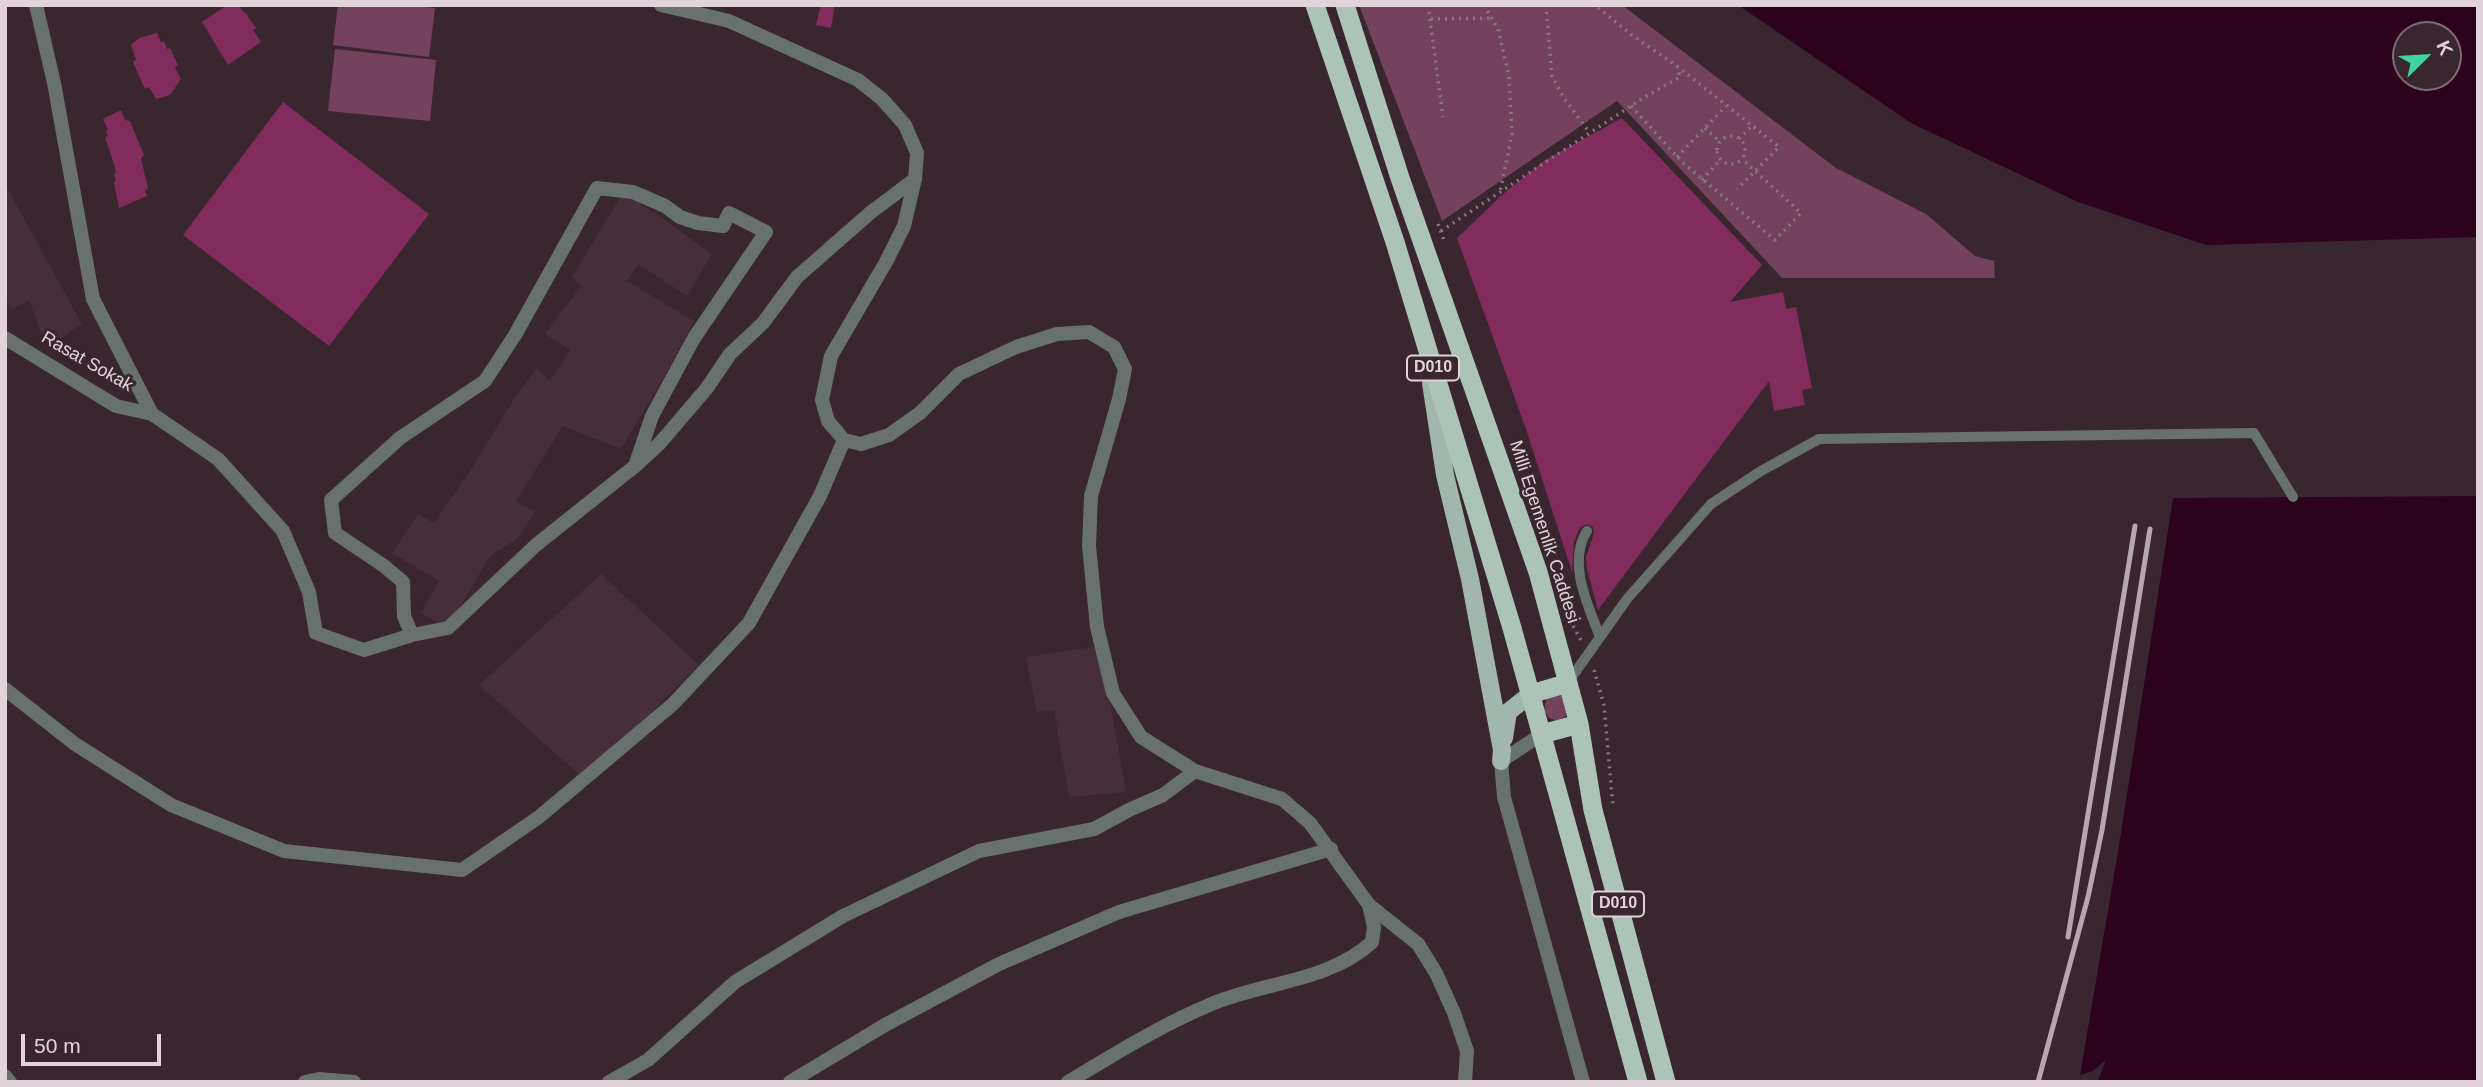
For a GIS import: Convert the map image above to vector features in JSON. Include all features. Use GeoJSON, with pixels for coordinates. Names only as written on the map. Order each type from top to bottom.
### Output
{"type":"FeatureCollection","features":[{"type":"Feature","properties":{"kind":"highway","name":"D010"},"geometry":{"type":"LineString","coordinates":[[1315,5],[1387,217],[1531,694],[1638,1082]]}},
{"type":"Feature","properties":{"kind":"highway","name":"Milli Egemenlik Caddesi"},"geometry":{"type":"LineString","coordinates":[[1345,5],[1400,178],[1538,572],[1579,724],[1593,810],[1666,1082]]}},
{"type":"Feature","properties":{"kind":"highway"},"geometry":{"type":"LineString","coordinates":[[1531,694],[1568,683]]}},
{"type":"Feature","properties":{"kind":"highway"},"geometry":{"type":"LineString","coordinates":[[1542,734],[1579,724]]}},
{"type":"Feature","properties":{"kind":"main road"},"geometry":{"type":"LineString","coordinates":[[1420,325],[1446,475],[1470,579],[1502,756]]}},
{"type":"Feature","properties":{"kind":"main road"},"geometry":{"type":"LineString","coordinates":[[1502,756],[1508,712],[1531,694]]}},
{"type":"Feature","properties":{"kind":"street"},"geometry":{"type":"LineString","coordinates":[[36,5],[54,83],[93,299],[152,414],[218,459],[283,531],[309,592],[316,633],[365,650],[412,635],[448,628],[536,545],[660,443],[730,354],[763,323],[797,277],[870,213],[915,179]]}},
{"type":"Feature","properties":{"kind":"street"},"geometry":{"type":"LineString","coordinates":[[661,5],[729,21],[858,80],[882,99],[905,125],[917,153],[915,179],[904,226],[831,356],[822,400],[828,422],[844,440],[861,444],[889,435],[920,413],[960,374],[1016,347],[1057,334],[1090,332],[1114,347],[1125,369],[1091,496],[1089,546],[1097,627],[1113,693],[1141,737],[1195,771],[1282,799],[1310,823],[1369,905],[1418,944],[1436,973],[1467,1051],[1465,1082]]}},
{"type":"Feature","properties":{"kind":"street"},"geometry":{"type":"LineString","coordinates":[[412,635],[404,616],[402,582],[384,566],[335,533],[331,500],[400,438],[485,381],[515,335],[597,188],[633,192],[665,206],[680,217],[698,223],[723,226],[729,213],[766,232],[694,338],[652,416],[635,466]]}},
{"type":"Feature","properties":{"kind":"street","name":"Rasat Sokak"},"geometry":{"type":"LineString","coordinates":[[5,338],[116,406],[152,414]]}},
{"type":"Feature","properties":{"kind":"street"},"geometry":{"type":"LineString","coordinates":[[5,689],[75,744],[171,805],[284,851],[462,870],[539,817],[673,704],[749,623],[820,496],[844,440]]}},
{"type":"Feature","properties":{"kind":"street"},"geometry":{"type":"LineString","coordinates":[[1542,734],[1502,756],[1506,807],[1583,1082]]}},
{"type":"Feature","properties":{"kind":"street"},"geometry":{"type":"LineString","coordinates":[[609,1082],[648,1060],[735,982],[843,916],[979,851],[1094,830],[1163,795],[1195,771]]}},
{"type":"Feature","properties":{"kind":"street"},"geometry":{"type":"LineString","coordinates":[[790,1082],[999,964],[1118,912],[1331,849]]}},
{"type":"Feature","properties":{"kind":"street"},"geometry":{"type":"LineString","coordinates":[[1068,1082],[1140,1039],[1216,1002],[1291,981],[1360,954],[1372,942],[1374,927],[1369,905]]}},
{"type":"Feature","properties":{"kind":"street"},"geometry":{"type":"LineString","coordinates":[[5,1076],[10,1082]]}},
{"type":"Feature","properties":{"kind":"street"},"geometry":{"type":"LineString","coordinates":[[305,1082],[319,1079],[354,1082]]}},
{"type":"Feature","properties":{"kind":"lane"},"geometry":{"type":"LineString","coordinates":[[1568,683],[1627,598],[1711,504],[1761,471],[1819,439],[2254,433],[2293,497]]}},
{"type":"Feature","properties":{"kind":"lane"},"geometry":{"type":"LineString","coordinates":[[1587,531],[1583,537],[1578,562],[1586,599],[1600,637]]}},
{"type":"Feature","properties":{"kind":"path"},"geometry":{"type":"LineString","coordinates":[[1428,5],[1443,117]]}},
{"type":"Feature","properties":{"kind":"path"},"geometry":{"type":"LineString","coordinates":[[1484,5],[1498,29],[1509,76],[1512,134],[1500,192]]}},
{"type":"Feature","properties":{"kind":"path"},"geometry":{"type":"LineString","coordinates":[[1546,5],[1552,76],[1564,98],[1590,133]]}},
{"type":"Feature","properties":{"kind":"path"},"geometry":{"type":"LineString","coordinates":[[1595,5],[1779,147],[1737,190]]}},
{"type":"Feature","properties":{"kind":"path"},"geometry":{"type":"LineString","coordinates":[[1430,19],[1492,18]]}},
{"type":"Feature","properties":{"kind":"path"},"geometry":{"type":"LineString","coordinates":[[1441,231],[1631,106],[1680,77],[1677,66]]}},
{"type":"Feature","properties":{"kind":"path"},"geometry":{"type":"LineString","coordinates":[[1631,106],[1677,157],[1775,240],[1801,213],[1742,159]]}},
{"type":"Feature","properties":{"kind":"path"},"geometry":{"type":"LineString","coordinates":[[1677,157],[1726,106]]}},
{"type":"Feature","properties":{"kind":"path"},"geometry":{"type":"LineString","coordinates":[[1740,139],[1752,126]]}},
{"type":"Feature","properties":{"kind":"path"},"geometry":{"type":"LineString","coordinates":[[1705,128],[1720,142]]}},
{"type":"Feature","properties":{"kind":"path"},"geometry":{"type":"LineString","coordinates":[[1732,136],[1740,139],[1745,146],[1742,159],[1729,163],[1721,159],[1718,150],[1720,142],[1732,136]]}},
{"type":"Feature","properties":{"kind":"path"},"geometry":{"type":"LineString","coordinates":[[1702,180],[1721,159]]}},
{"type":"Feature","properties":{"kind":"shaded area"},"geometry":{"type":"Polygon","coordinates":[[[338,5],[410,5],[435,8],[429,57],[333,45],[338,5]]]}},
{"type":"Feature","properties":{"kind":"shaded area"},"geometry":{"type":"Polygon","coordinates":[[[1359,5],[1622,5],[1836,168],[1926,214],[1975,256],[1994,261],[1995,278],[1782,278],[1617,101],[1442,221],[1359,5]]]}},
{"type":"Feature","properties":{"kind":"shaded area"},"geometry":{"type":"Polygon","coordinates":[[[1738,5],[2478,5],[2478,237],[2206,245],[2078,202],[1911,123],[1738,5]]]}},
{"type":"Feature","properties":{"kind":"shaded area"},"geometry":{"type":"Polygon","coordinates":[[[335,49],[436,60],[430,121],[328,111],[335,49]]]}},
{"type":"Feature","properties":{"kind":"shaded area"},"geometry":{"type":"Polygon","coordinates":[[[5,184],[82,324],[60,339],[50,330],[41,333],[29,300],[12,310],[5,297],[5,184]]]}},
{"type":"Feature","properties":{"kind":"shaded area"},"geometry":{"type":"Polygon","coordinates":[[[624,191],[712,254],[687,296],[638,264],[627,281],[694,321],[621,449],[563,426],[516,501],[535,512],[518,538],[490,556],[448,628],[421,613],[439,581],[392,553],[418,514],[434,523],[537,368],[550,381],[570,350],[545,334],[581,286],[572,277],[624,191]]]}},
{"type":"Feature","properties":{"kind":"shaded area"},"geometry":{"type":"Polygon","coordinates":[[[2478,496],[2478,1082],[2095,1082],[2106,1060],[2093,1071],[2080,1075],[2173,498],[2478,496]]]}},
{"type":"Feature","properties":{"kind":"shaded area"},"geometry":{"type":"Polygon","coordinates":[[[601,574],[699,665],[584,779],[479,685],[601,574]]]}},
{"type":"Feature","properties":{"kind":"shaded area"},"geometry":{"type":"Polygon","coordinates":[[[1100,646],[1126,792],[1069,797],[1054,711],[1037,712],[1026,657],[1100,646]]]}},
{"type":"Feature","properties":{"kind":"shaded area"},"geometry":{"type":"Polygon","coordinates":[[[1564,694],[1569,714],[1558,721],[1549,718],[1544,710],[1547,697],[1564,694]]]}},
{"type":"Feature","properties":{"kind":"building"},"geometry":{"type":"Polygon","coordinates":[[[227,5],[239,5],[256,28],[253,30],[261,42],[228,65],[202,22],[227,5]]]}},
{"type":"Feature","properties":{"kind":"building"},"geometry":{"type":"Polygon","coordinates":[[[821,5],[835,5],[831,28],[816,25],[821,5]]]}},
{"type":"Feature","properties":{"kind":"building"},"geometry":{"type":"Polygon","coordinates":[[[157,33],[167,49],[170,48],[181,79],[170,95],[156,99],[149,87],[145,89],[133,62],[136,60],[131,45],[139,38],[157,33]]]}},
{"type":"Feature","properties":{"kind":"building"},"geometry":{"type":"Polygon","coordinates":[[[283,102],[429,214],[329,346],[183,235],[283,102]]]}},
{"type":"Feature","properties":{"kind":"building"},"geometry":{"type":"Polygon","coordinates":[[[121,110],[125,120],[130,121],[144,155],[141,159],[148,188],[145,191],[147,196],[119,208],[114,183],[116,171],[105,137],[108,136],[108,130],[103,119],[121,110]]]}},
{"type":"Feature","properties":{"kind":"building"},"geometry":{"type":"Polygon","coordinates":[[[1622,118],[1762,265],[1730,302],[1783,292],[1786,309],[1796,307],[1812,388],[1802,390],[1805,405],[1774,411],[1769,381],[1598,610],[1586,557],[1594,533],[1593,527],[1587,524],[1580,528],[1574,542],[1572,572],[1526,429],[1457,238],[1502,195],[1545,160],[1622,118]]]}},
{"type":"Feature","properties":{"kind":"railway"},"geometry":{"type":"LineString","coordinates":[[2068,937],[2135,526]]}},
{"type":"Feature","properties":{"kind":"railway"},"geometry":{"type":"LineString","coordinates":[[2038,1082],[2088,897],[2102,830],[2150,529]]}}]}
